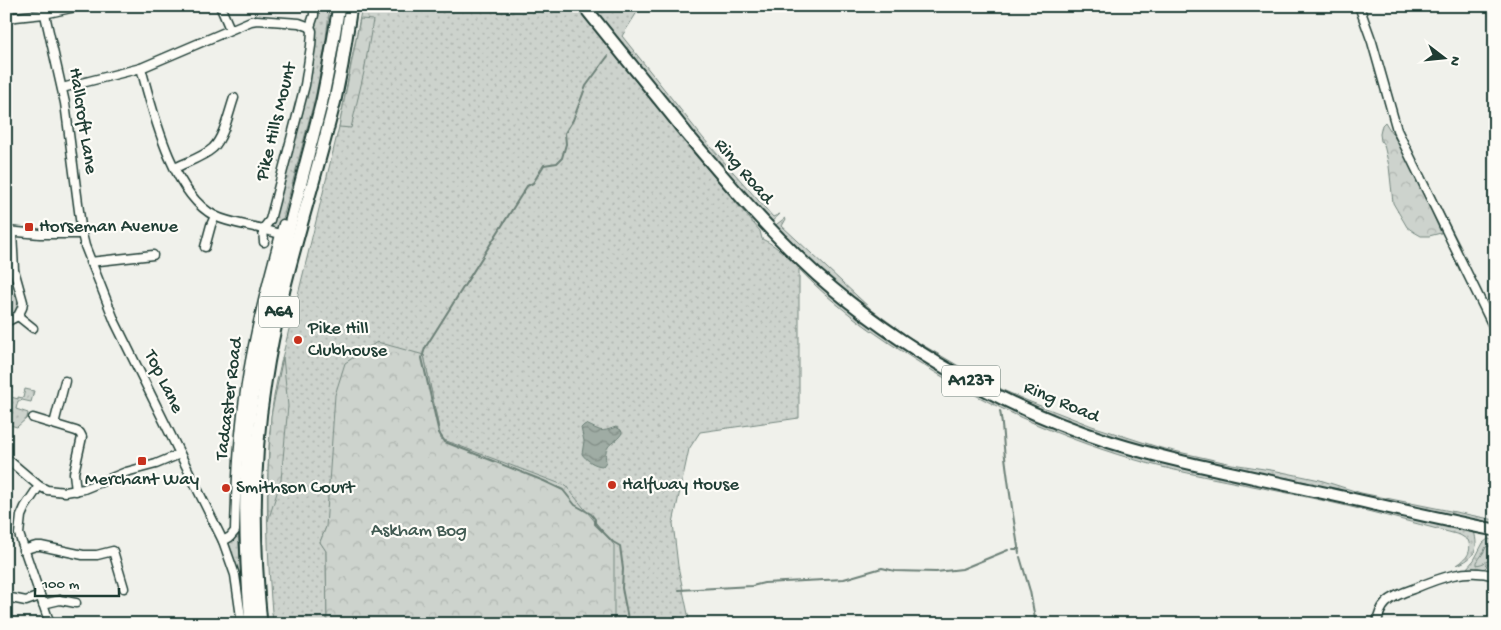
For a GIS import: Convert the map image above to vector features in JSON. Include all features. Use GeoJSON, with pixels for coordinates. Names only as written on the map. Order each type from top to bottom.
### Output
{"type":"FeatureCollection","features":[{"type":"Feature","properties":{"kind":"highway","name":"A64"},"geometry":{"type":"LineString","coordinates":[[252,624],[246,561],[245,495],[255,382],[270,304],[322,101],[338,6]]}},
{"type":"Feature","properties":{"kind":"highway","name":"A64"},"geometry":{"type":"LineString","coordinates":[[261,624],[256,561],[255,502],[257,452],[264,384],[278,314],[335,100],[351,6]]}},
{"type":"Feature","properties":{"kind":"highway","name":"Ring Road"},"geometry":{"type":"LineString","coordinates":[[584,6],[721,175],[769,229],[817,275],[856,307],[888,331],[946,368],[1030,411],[1110,442],[1179,461],[1495,530]]}},
{"type":"Feature","properties":{"kind":"street"},"geometry":{"type":"LineString","coordinates":[[6,18],[43,10],[80,6]]}},
{"type":"Feature","properties":{"kind":"street"},"geometry":{"type":"LineString","coordinates":[[220,6],[230,29]]}},
{"type":"Feature","properties":{"kind":"street","name":"Pike Hills Mount"},"geometry":{"type":"LineString","coordinates":[[264,242],[305,85],[311,46],[312,31],[310,27],[314,6]]}},
{"type":"Feature","properties":{"kind":"street"},"geometry":{"type":"LineString","coordinates":[[1359,6],[1372,42],[1397,130],[1495,330]]}},
{"type":"Feature","properties":{"kind":"street","name":"Hallcroft Lane"},"geometry":{"type":"LineString","coordinates":[[43,10],[62,88],[82,234]]}},
{"type":"Feature","properties":{"kind":"street"},"geometry":{"type":"LineString","coordinates":[[62,88],[160,62],[230,29],[257,20],[299,22],[310,27]]}},
{"type":"Feature","properties":{"kind":"street"},"geometry":{"type":"LineString","coordinates":[[141,68],[162,141],[186,190],[193,199],[215,216],[280,234]]}},
{"type":"Feature","properties":{"kind":"street"},"geometry":{"type":"LineString","coordinates":[[175,168],[205,153],[215,145],[222,133],[234,98]]}},
{"type":"Feature","properties":{"kind":"street"},"geometry":{"type":"LineString","coordinates":[[205,247],[215,216]]}},
{"type":"Feature","properties":{"kind":"street","name":"Tadcaster Road"},"geometry":{"type":"LineString","coordinates":[[223,541],[235,531],[238,453],[246,381],[256,329],[283,224]]}},
{"type":"Feature","properties":{"kind":"street"},"geometry":{"type":"LineString","coordinates":[[6,322],[18,316],[23,302],[14,270],[9,232],[82,234]]}},
{"type":"Feature","properties":{"kind":"street","name":"Top Lane"},"geometry":{"type":"LineString","coordinates":[[82,234],[90,262],[115,322],[223,541]]}},
{"type":"Feature","properties":{"kind":"street"},"geometry":{"type":"LineString","coordinates":[[90,262],[150,253]]}},
{"type":"Feature","properties":{"kind":"street"},"geometry":{"type":"LineString","coordinates":[[18,316],[33,328]]}},
{"type":"Feature","properties":{"kind":"street"},"geometry":{"type":"LineString","coordinates":[[54,424],[65,381]]}},
{"type":"Feature","properties":{"kind":"street"},"geometry":{"type":"LineString","coordinates":[[32,418],[80,433],[82,437],[74,473],[76,491]]}},
{"type":"Feature","properties":{"kind":"street"},"geometry":{"type":"LineString","coordinates":[[6,458],[39,486],[55,492],[76,491],[180,454]]}},
{"type":"Feature","properties":{"kind":"street"},"geometry":{"type":"LineString","coordinates":[[39,486],[21,516],[18,534],[50,624]]}},
{"type":"Feature","properties":{"kind":"street"},"geometry":{"type":"LineString","coordinates":[[223,541],[236,575],[242,624]]}},
{"type":"Feature","properties":{"kind":"street"},"geometry":{"type":"LineString","coordinates":[[23,550],[41,546],[91,556],[116,550],[124,588]]}},
{"type":"Feature","properties":{"kind":"street"},"geometry":{"type":"LineString","coordinates":[[1377,624],[1384,604],[1392,598],[1428,582],[1456,574],[1475,572],[1495,576]]}},
{"type":"Feature","properties":{"kind":"street"},"geometry":{"type":"LineString","coordinates":[[6,597],[26,601],[60,600],[76,603]]}},
{"type":"Feature","properties":{"kind":"green space"},"geometry":{"type":"Polygon","coordinates":[[[318,6],[330,6],[316,94],[281,226],[276,230],[268,227],[310,63],[318,6]]]}},
{"type":"Feature","properties":{"kind":"green space"},"geometry":{"type":"Polygon","coordinates":[[[362,6],[574,6],[627,66],[628,72],[660,109],[675,131],[760,231],[762,239],[775,246],[896,341],[1085,437],[1474,531],[1476,548],[1472,556],[1457,565],[1466,558],[1470,548],[1468,540],[1460,535],[1342,505],[1150,464],[1053,431],[991,403],[903,352],[848,314],[799,269],[799,418],[700,432],[689,449],[673,523],[678,566],[690,624],[612,624],[614,618],[474,452],[441,439],[424,355],[326,527],[320,542],[326,551],[327,624],[273,624],[269,573],[267,495],[272,406],[290,325],[298,318],[295,307],[339,127],[362,6]]]}},
{"type":"Feature","properties":{"kind":"green space"},"geometry":{"type":"Polygon","coordinates":[[[602,6],[641,6],[622,36],[703,138],[773,217],[780,214],[770,223],[707,152],[593,10],[602,6]]]}},
{"type":"Feature","properties":{"kind":"green space"},"geometry":{"type":"Polygon","coordinates":[[[360,19],[373,20],[364,72],[351,128],[339,127],[360,19]]]}},
{"type":"Feature","properties":{"kind":"green space"},"geometry":{"type":"Polygon","coordinates":[[[1385,122],[1406,156],[1441,233],[1421,236],[1414,232],[1407,227],[1393,203],[1389,166],[1380,134],[1382,125],[1385,122]]]}},
{"type":"Feature","properties":{"kind":"green space"},"geometry":{"type":"Polygon","coordinates":[[[785,218],[782,226],[872,310],[909,337],[957,365],[1028,401],[1092,426],[1161,448],[1232,464],[1320,480],[1361,493],[1495,520],[1495,524],[1340,493],[1306,482],[1260,475],[1161,452],[1090,431],[1003,394],[955,368],[908,339],[863,307],[813,265],[773,227],[785,218]]]}},
{"type":"Feature","properties":{"kind":"green space"},"geometry":{"type":"Polygon","coordinates":[[[13,295],[20,296],[20,310],[6,320],[6,315],[13,295]]]}},
{"type":"Feature","properties":{"kind":"green space","name":"Askham Bog"},"geometry":{"type":"Polygon","coordinates":[[[377,342],[424,355],[441,439],[566,486],[614,545],[614,618],[612,624],[327,624],[326,551],[320,542],[326,527],[335,395],[345,363],[377,342]]]}},
{"type":"Feature","properties":{"kind":"green space"},"geometry":{"type":"Polygon","coordinates":[[[283,357],[288,406],[281,480],[268,521],[271,416],[283,357]]]}},
{"type":"Feature","properties":{"kind":"green space"},"geometry":{"type":"Polygon","coordinates":[[[25,389],[34,391],[31,402],[18,401],[16,409],[28,413],[27,418],[17,427],[6,424],[8,404],[6,403],[6,390],[12,391],[11,397],[18,399],[18,397],[23,398],[25,389]]]}},
{"type":"Feature","properties":{"kind":"green space"},"geometry":{"type":"Polygon","coordinates":[[[238,530],[241,574],[237,575],[228,544],[238,530]]]}},
{"type":"Feature","properties":{"kind":"green space"},"geometry":{"type":"Polygon","coordinates":[[[1488,539],[1495,540],[1495,546],[1486,547],[1483,554],[1485,562],[1495,558],[1495,572],[1490,570],[1491,564],[1485,564],[1487,566],[1483,570],[1466,569],[1474,560],[1483,543],[1488,539]]]}},
{"type":"Feature","properties":{"kind":"green space"},"geometry":{"type":"Polygon","coordinates":[[[1495,546],[1495,558],[1477,565],[1486,547],[1495,546]]]}},
{"type":"Feature","properties":{"kind":"water"},"geometry":{"type":"Polygon","coordinates":[[[586,424],[601,430],[616,427],[621,430],[622,433],[610,444],[606,451],[606,462],[603,466],[591,462],[582,454],[584,441],[581,428],[586,424]]]}},
{"type":"Feature","properties":{"kind":"waterway"},"geometry":{"type":"LineString","coordinates":[[608,56],[586,86],[573,120],[565,133],[566,144],[562,158],[557,163],[544,165],[533,183],[527,186],[425,348],[422,358],[439,433],[445,442],[563,490],[575,505],[591,514],[595,519],[595,524],[613,542],[620,546],[623,569],[622,588],[629,624]]}},
{"type":"Feature","properties":{"kind":"waterway"},"geometry":{"type":"LineString","coordinates":[[1429,186],[1461,249]]}},
{"type":"Feature","properties":{"kind":"waterway"},"geometry":{"type":"LineString","coordinates":[[1440,225],[1460,270]]}},
{"type":"Feature","properties":{"kind":"waterway"},"geometry":{"type":"LineString","coordinates":[[1000,411],[1019,553]]}},
{"type":"Feature","properties":{"kind":"waterway"},"geometry":{"type":"LineString","coordinates":[[1013,549],[1019,549]]}},
{"type":"Feature","properties":{"kind":"waterway"},"geometry":{"type":"LineString","coordinates":[[679,590],[844,579],[882,568],[895,571],[936,572],[962,569],[1008,550]]}},
{"type":"Feature","properties":{"kind":"waterway"},"geometry":{"type":"LineString","coordinates":[[1020,557],[1030,591],[1036,624]]}},
{"type":"Feature","properties":{"kind":"place","name":"Horseman Avenue"},"geometry":{"type":"Point","coordinates":[29,227]}},
{"type":"Feature","properties":{"kind":"place","name":"Pike Hill Clubhouse"},"geometry":{"type":"Point","coordinates":[298,340]}},
{"type":"Feature","properties":{"kind":"place","name":"Merchant Way"},"geometry":{"type":"Point","coordinates":[142,461]}},
{"type":"Feature","properties":{"kind":"place","name":"Halfway House"},"geometry":{"type":"Point","coordinates":[612,485]}},
{"type":"Feature","properties":{"kind":"place","name":"Smithson Court"},"geometry":{"type":"Point","coordinates":[226,488]}}]}
